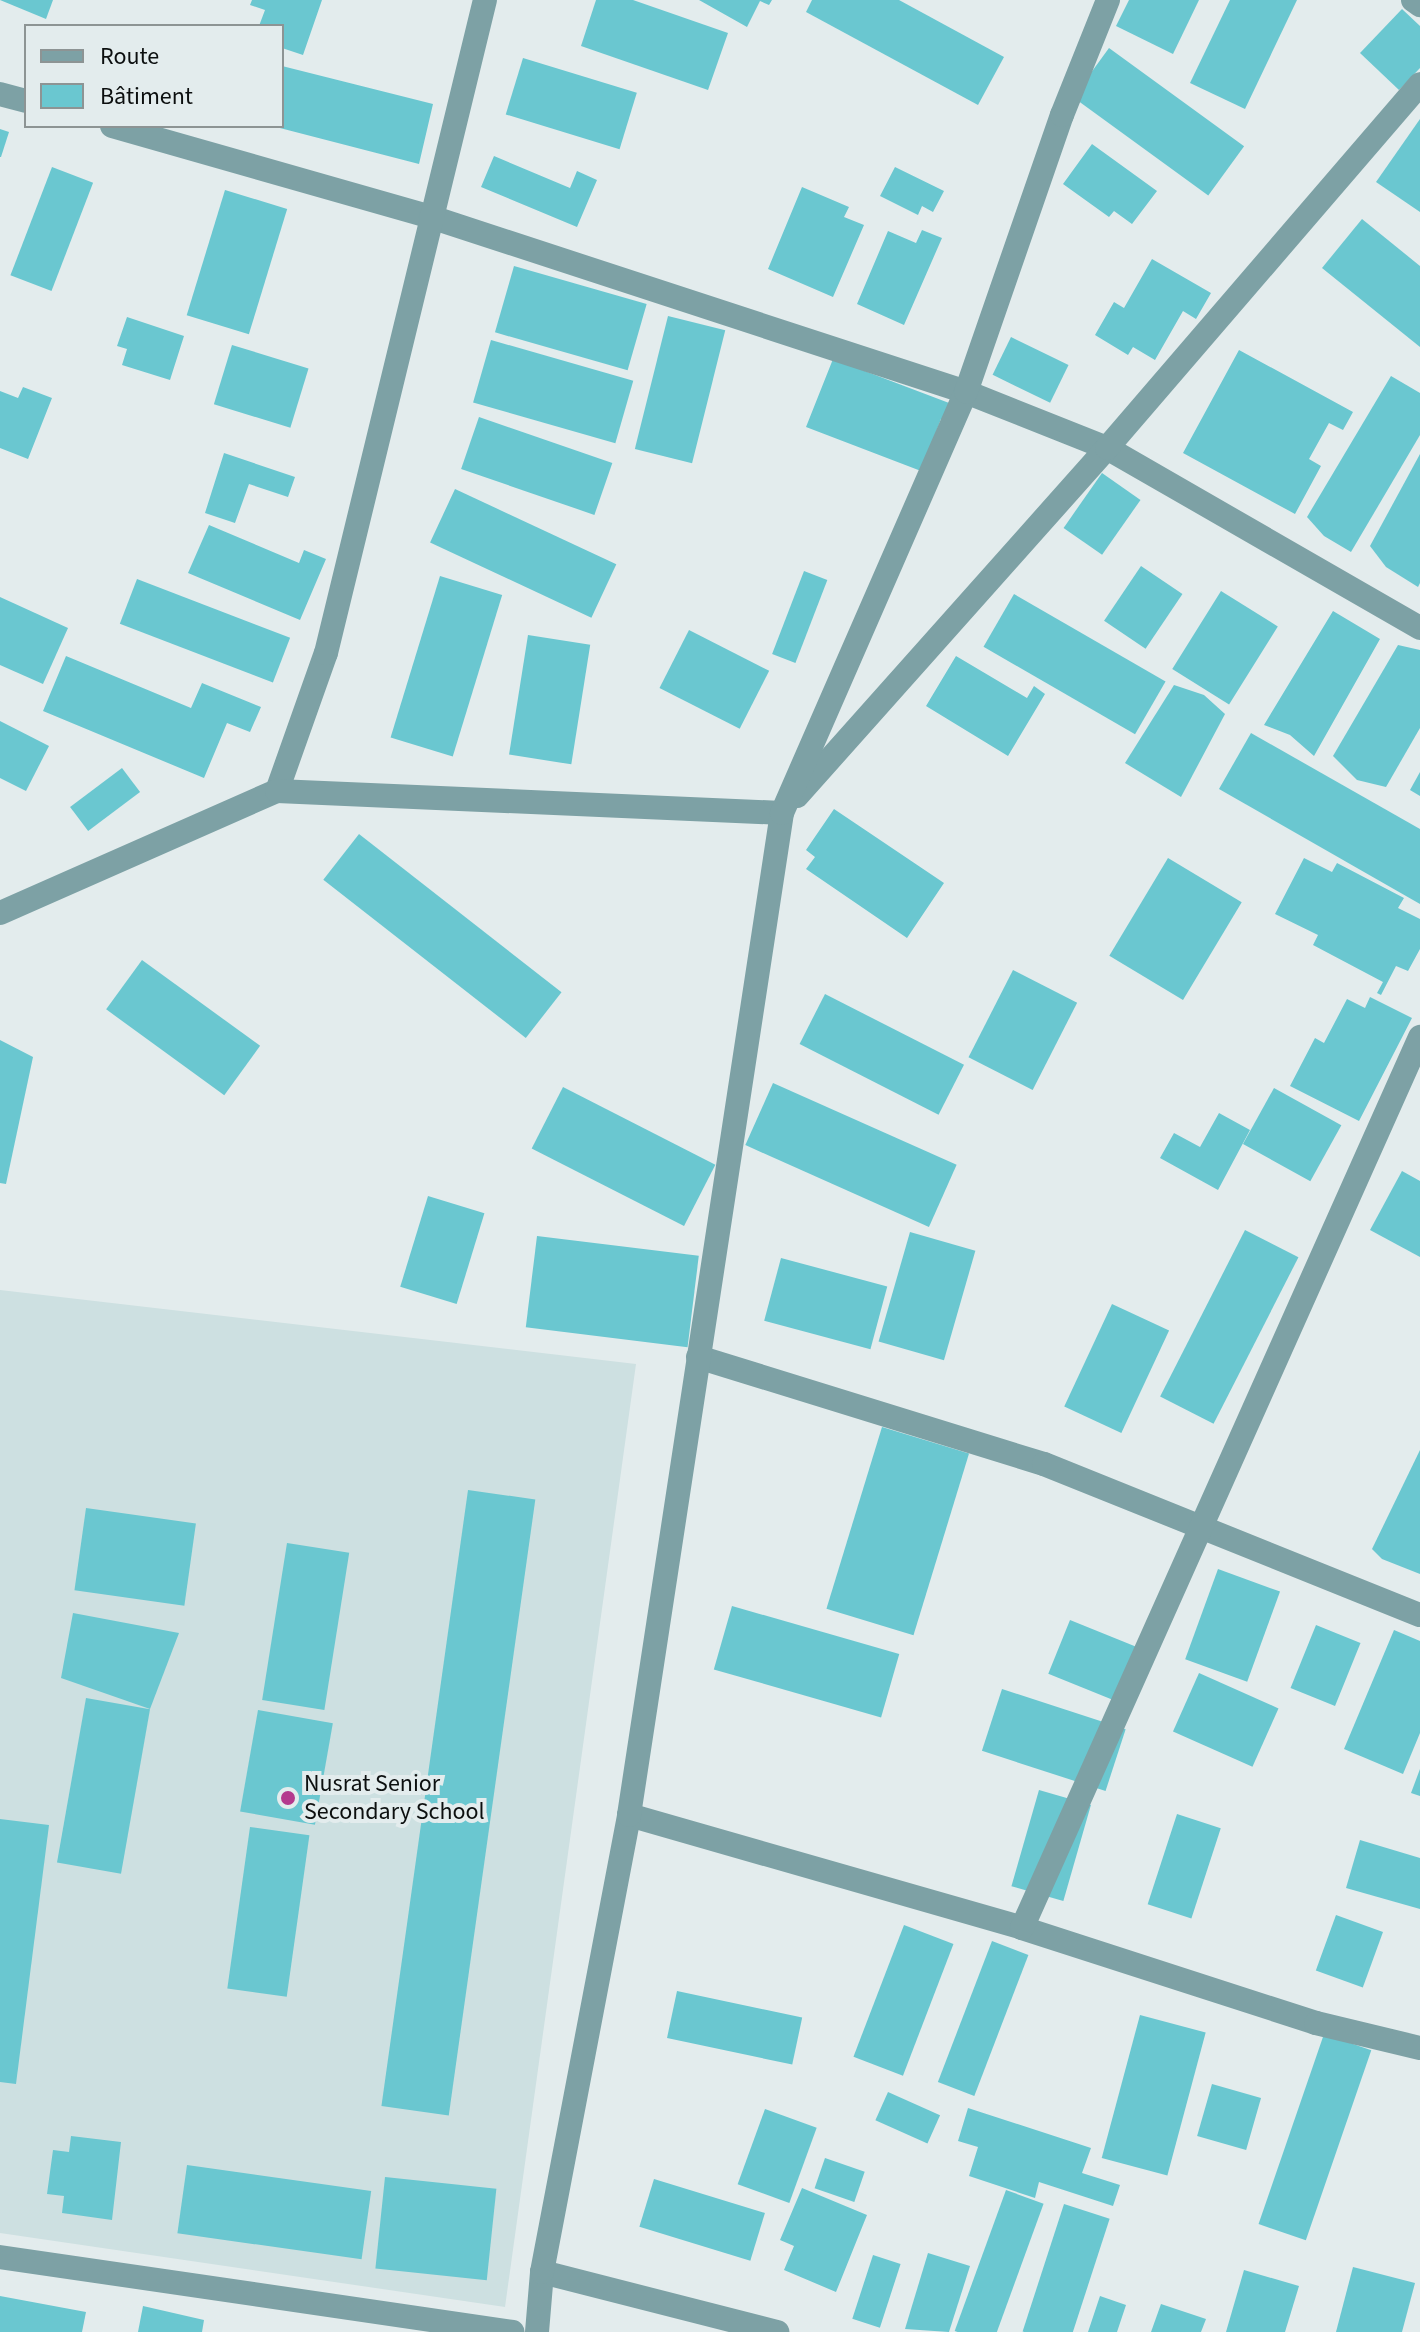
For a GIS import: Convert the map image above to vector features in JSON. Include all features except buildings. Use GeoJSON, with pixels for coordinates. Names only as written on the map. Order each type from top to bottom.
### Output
{"type":"FeatureCollection","features":[{"type":"Feature","properties":{"kind":"street"},"geometry":{"type":"LineString","coordinates":[[277,791],[326,653],[485,0]]}},
{"type":"Feature","properties":{"kind":"street"},"geometry":{"type":"LineString","coordinates":[[537,2332],[542,2272],[629,1815],[782,813],[966,392],[1062,115],[1108,0]]}},
{"type":"Feature","properties":{"kind":"street"},"geometry":{"type":"LineString","coordinates":[[1413,0],[1420,5]]}},
{"type":"Feature","properties":{"kind":"street"},"geometry":{"type":"LineString","coordinates":[[782,813],[1107,448],[1420,84]]}},
{"type":"Feature","properties":{"kind":"street"},"geometry":{"type":"LineString","coordinates":[[0,94],[24,100]]}},
{"type":"Feature","properties":{"kind":"street"},"geometry":{"type":"LineString","coordinates":[[119,128],[431,217],[966,392],[1107,448],[1420,628]]}},
{"type":"Feature","properties":{"kind":"street"},"geometry":{"type":"LineString","coordinates":[[0,913],[277,791],[782,813]]}},
{"type":"Feature","properties":{"kind":"street"},"geometry":{"type":"LineString","coordinates":[[1022,1928],[1420,1037]]}},
{"type":"Feature","properties":{"kind":"street"},"geometry":{"type":"LineString","coordinates":[[698,1357],[1044,1464],[1420,1615]]}},
{"type":"Feature","properties":{"kind":"street"},"geometry":{"type":"LineString","coordinates":[[629,1815],[1022,1928],[1316,2023],[1420,2048]]}},
{"type":"Feature","properties":{"kind":"street"},"geometry":{"type":"LineString","coordinates":[[0,2257],[513,2332]]}},
{"type":"Feature","properties":{"kind":"street"},"geometry":{"type":"LineString","coordinates":[[542,2272],[777,2332]]}},
{"type":"Feature","properties":{"kind":"shaded area","name":"Nusrat Senior Secondary School"},"geometry":{"type":"Polygon","coordinates":[[[0,1290],[636,1364],[505,2307],[0,2233],[0,1290]]]}},
{"type":"Feature","properties":{"kind":"place","name":"Nusrat Senior Secondary School"},"geometry":{"type":"Point","coordinates":[288,1798]}}]}
